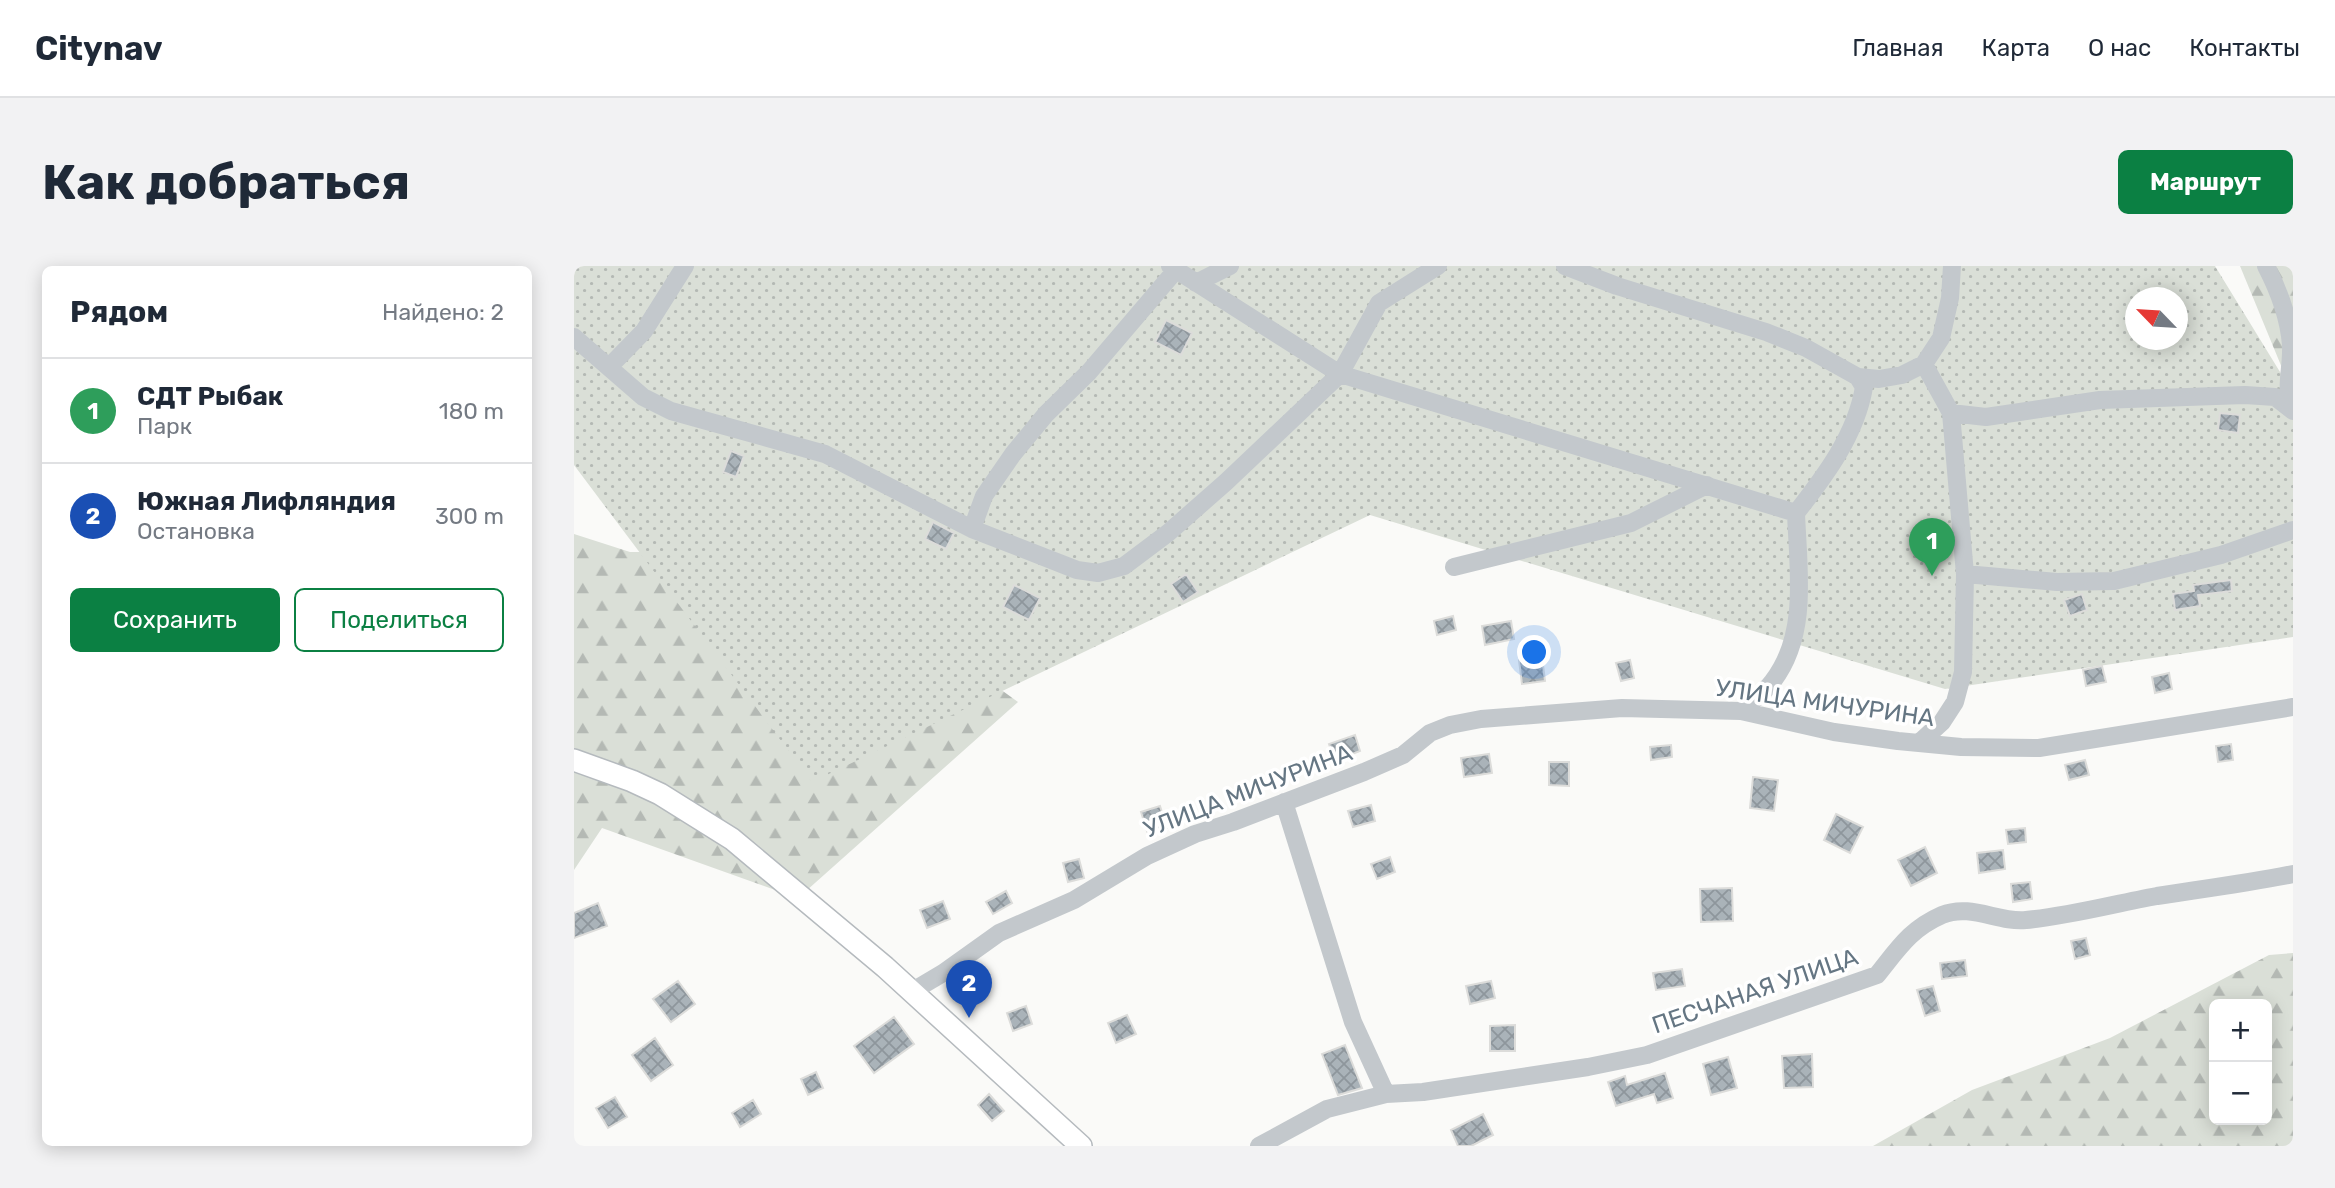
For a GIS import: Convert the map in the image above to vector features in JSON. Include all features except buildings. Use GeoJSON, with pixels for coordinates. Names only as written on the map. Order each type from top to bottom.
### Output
{"type":"FeatureCollection","features":[{"type":"Feature","properties":{"kind":"main road"},"geometry":{"type":"LineString","coordinates":[[574,760],[632,781],[696,814],[761,862],[885,967],[1081,1146]]}},
{"type":"Feature","properties":{"kind":"street"},"geometry":{"type":"LineString","coordinates":[[609,366],[643,331],[685,266]]}},
{"type":"Feature","properties":{"kind":"street"},"geometry":{"type":"LineString","coordinates":[[1196,283],[1230,266]]}},
{"type":"Feature","properties":{"kind":"street"},"geometry":{"type":"LineString","coordinates":[[574,337],[643,397],[671,411],[825,454],[972,529],[1077,570],[1098,573],[1124,566],[1178,525],[1340,374],[1379,303],[1438,266]]}},
{"type":"Feature","properties":{"kind":"street"},"geometry":{"type":"LineString","coordinates":[[1565,266],[1640,293],[1766,332],[1806,348],[1858,377],[1879,379],[1902,375],[1924,364],[1941,338],[1950,298],[1952,266]]}},
{"type":"Feature","properties":{"kind":"street"},"geometry":{"type":"LineString","coordinates":[[2266,266],[2284,312],[2291,342],[2287,392],[2293,410]]}},
{"type":"Feature","properties":{"kind":"street"},"geometry":{"type":"LineString","coordinates":[[972,529],[984,496],[1013,454],[1046,414],[1089,372],[1173,268],[1340,374],[1796,513]]}},
{"type":"Feature","properties":{"kind":"street"},"geometry":{"type":"LineString","coordinates":[[1919,743],[1942,722],[1955,702],[1963,673],[1965,574],[1951,413],[1924,364]]}},
{"type":"Feature","properties":{"kind":"street"},"geometry":{"type":"LineString","coordinates":[[1741,711],[1772,683],[1788,657],[1798,622],[1796,513],[1828,472],[1847,435],[1862,398],[1864,387],[1858,377]]}},
{"type":"Feature","properties":{"kind":"street"},"geometry":{"type":"LineString","coordinates":[[1951,413],[1986,416],[2101,400],[2245,395],[2275,397],[2293,410]]}},
{"type":"Feature","properties":{"kind":"street"},"geometry":{"type":"LineString","coordinates":[[1454,567],[1631,523],[1707,485]]}},
{"type":"Feature","properties":{"kind":"street"},"geometry":{"type":"LineString","coordinates":[[1965,574],[2057,582],[2114,582],[2221,555],[2293,530]]}},
{"type":"Feature","properties":{"kind":"street","name":"УЛИЦА МИЧУРИНА"},"geometry":{"type":"LineString","coordinates":[[911,992],[999,933],[1074,900],[1147,856],[1195,834],[1332,786],[1403,755],[1430,733],[1450,725],[1482,719],[1622,708],[1741,711],[1834,732],[1919,743],[1961,747],[2039,748],[2293,707]]}},
{"type":"Feature","properties":{"kind":"street"},"geometry":{"type":"LineString","coordinates":[[1284,802],[1353,1021],[1386,1094]]}},
{"type":"Feature","properties":{"kind":"street","name":"ПЕСЧАНАЯ УЛИЦА"},"geometry":{"type":"LineString","coordinates":[[1259,1146],[1327,1109],[1386,1094],[1423,1092],[1588,1067],[1647,1055],[1877,975],[1901,943],[1921,926],[1945,914],[1968,911],[2021,921],[2048,918],[2157,896],[2227,887],[2293,874]]}},
{"type":"Feature","properties":{"kind":"green space"},"geometry":{"type":"Polygon","coordinates":[[[574,266],[2215,266],[2288,385],[2293,388],[2293,637],[1945,689],[1370,515],[812,782],[574,465],[574,266]]]}},
{"type":"Feature","properties":{"kind":"green space"},"geometry":{"type":"Polygon","coordinates":[[[2240,266],[2293,266],[2293,388],[2289,385],[2240,266]]]}},
{"type":"Feature","properties":{"kind":"green space"},"geometry":{"type":"Polygon","coordinates":[[[574,534],[630,552],[721,552],[982,676],[1018,702],[806,891],[778,891],[602,828],[574,870],[574,534]]]}},
{"type":"Feature","properties":{"kind":"green space"},"geometry":{"type":"Polygon","coordinates":[[[2293,953],[2293,1146],[1873,1146],[1972,1090],[2110,1038],[2269,955],[2293,953]]]}},
{"type":"Feature","properties":{"kind":"place","name":"СДТ Рыбак"},"geometry":{"type":"Point","coordinates":[1932,576]}},
{"type":"Feature","properties":{"kind":"place","name":"Южная Лифляндия"},"geometry":{"type":"Point","coordinates":[969,1018]}}]}
